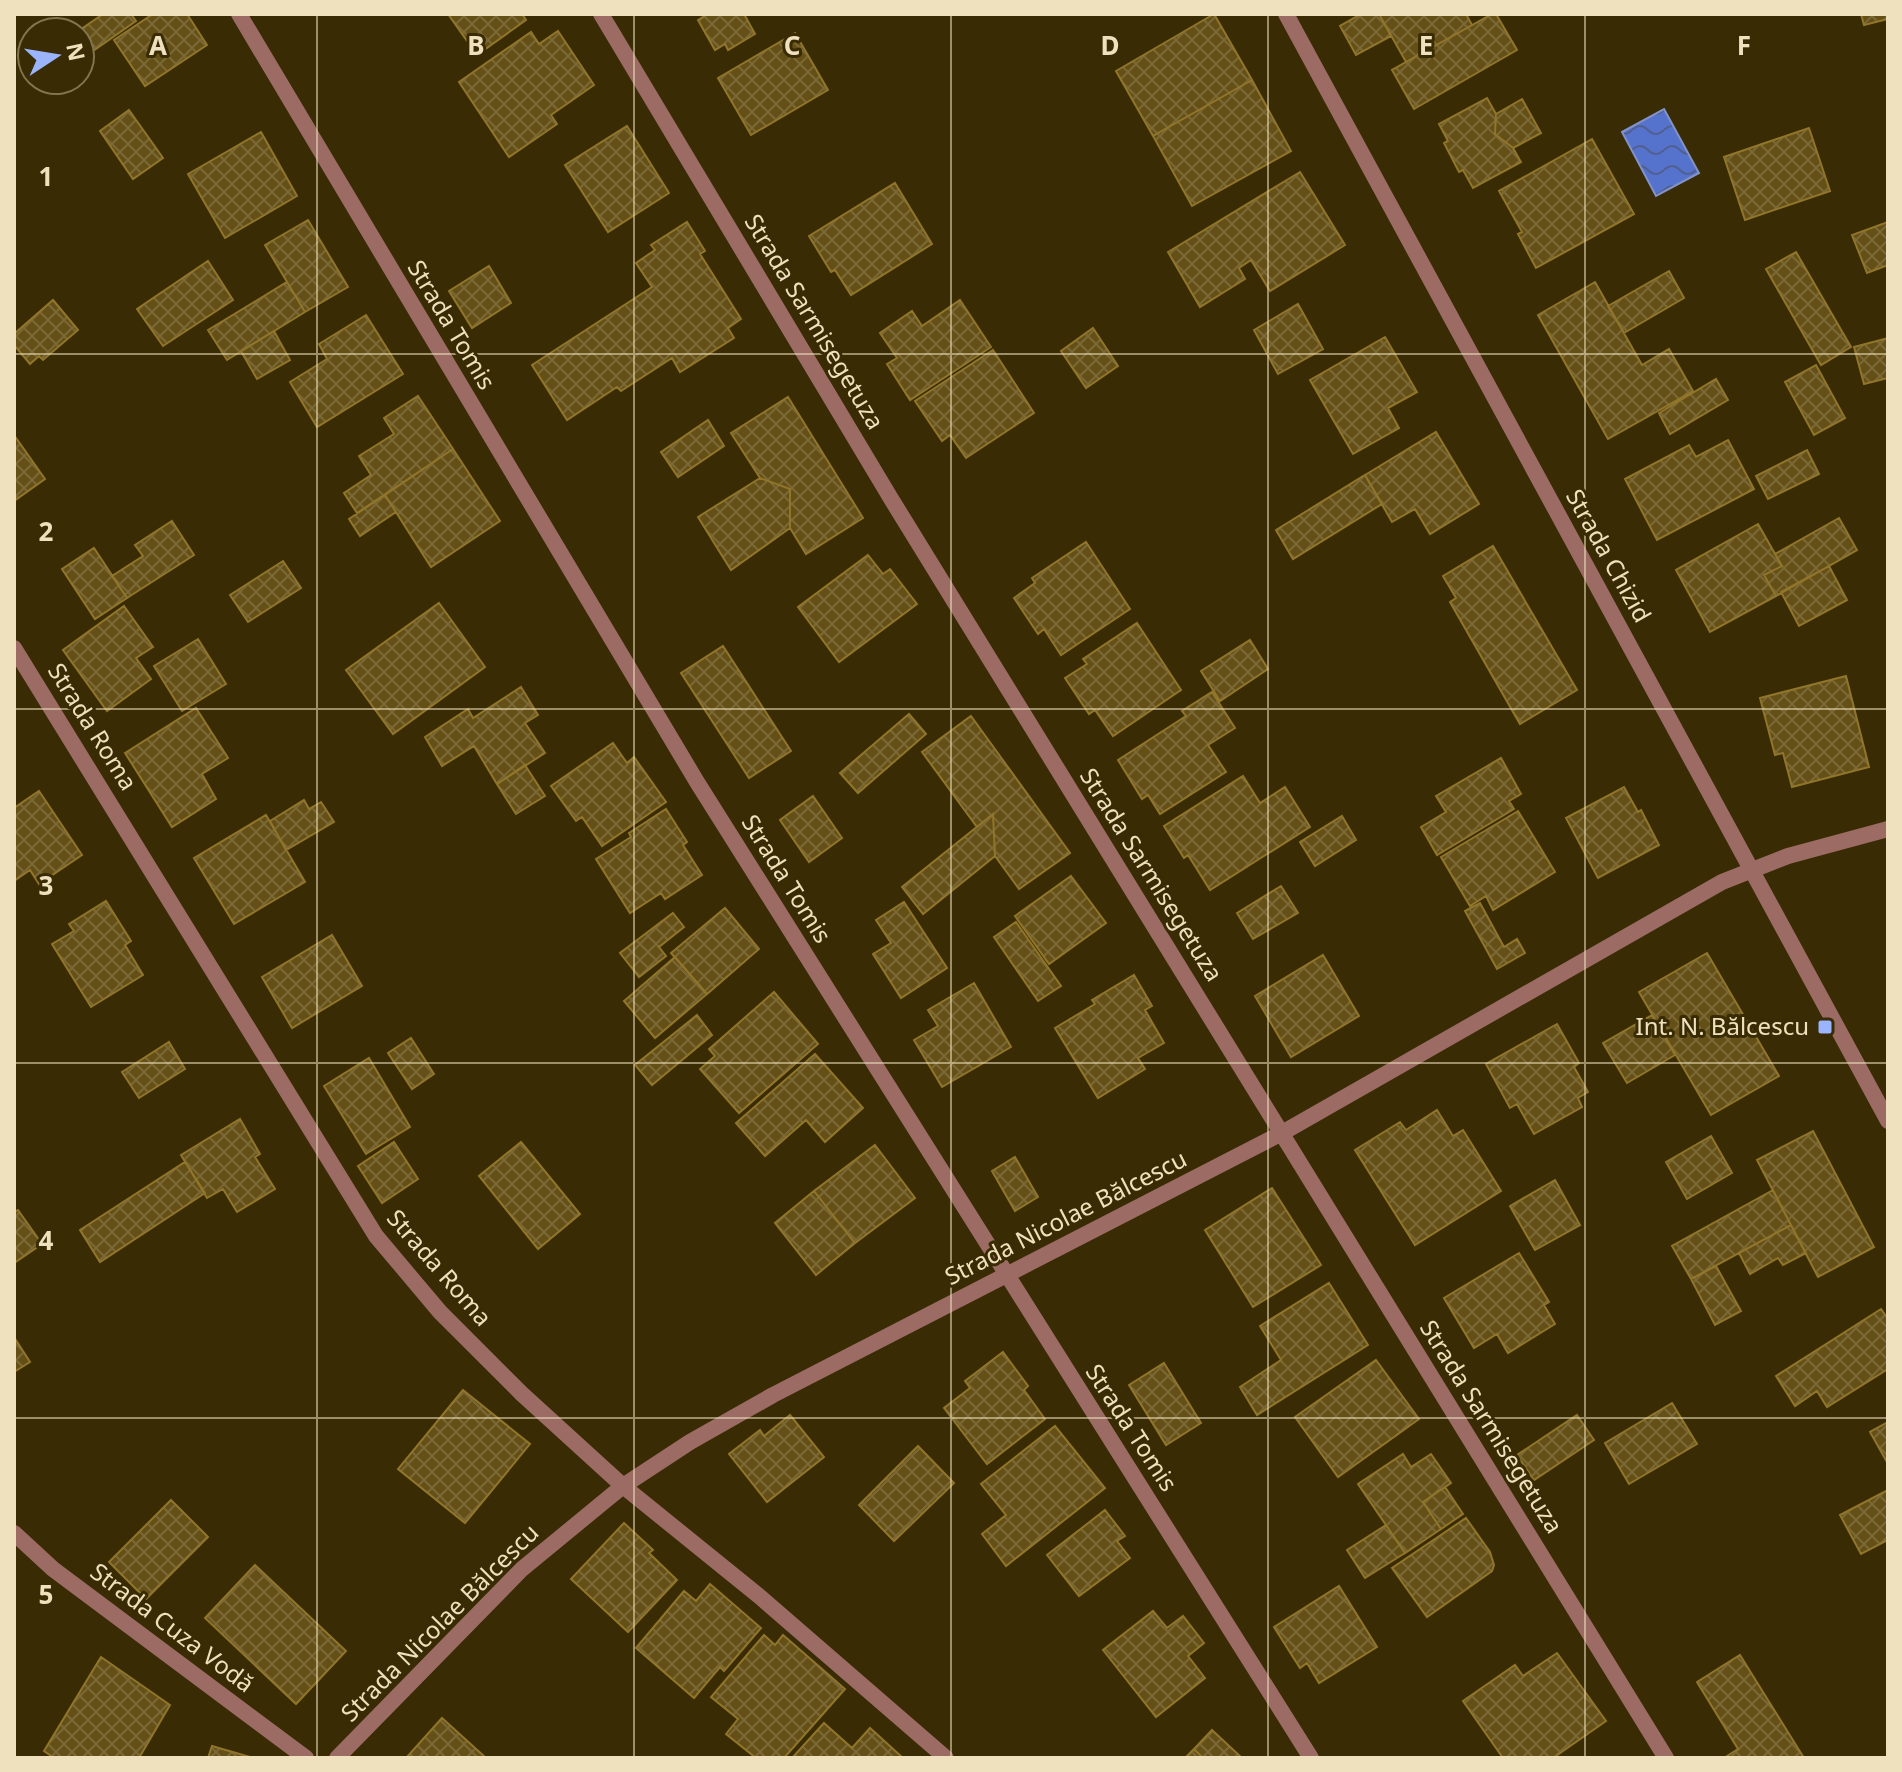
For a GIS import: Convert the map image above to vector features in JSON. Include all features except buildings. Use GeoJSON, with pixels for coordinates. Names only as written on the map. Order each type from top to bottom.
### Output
{"type":"FeatureCollection","features":[{"type":"Feature","properties":{"kind":"street","name":"Strada Tomis"},"geometry":{"type":"LineString","coordinates":[[239,14],[697,782],[1311,1758]]}},
{"type":"Feature","properties":{"kind":"street","name":"Strada Sarmisegetuza"},"geometry":{"type":"LineString","coordinates":[[601,14],[890,497],[1666,1758]]}},
{"type":"Feature","properties":{"kind":"street","name":"Strada Chizid"},"geometry":{"type":"LineString","coordinates":[[1286,14],[1888,1121]]}},
{"type":"Feature","properties":{"kind":"street","name":"Strada Roma"},"geometry":{"type":"LineString","coordinates":[[14,648],[376,1236],[440,1312],[522,1394],[623,1486],[759,1596],[946,1758]]}},
{"type":"Feature","properties":{"kind":"street","name":"Strada Nicolae Bălcescu"},"geometry":{"type":"LineString","coordinates":[[337,1758],[522,1569],[623,1486],[690,1442],[773,1395],[1282,1133],[1722,882],[1788,856],[1888,829]]}},
{"type":"Feature","properties":{"kind":"street","name":"Strada Cuza Vodă"},"geometry":{"type":"LineString","coordinates":[[14,1533],[53,1569],[306,1758]]}},
{"type":"Feature","properties":{"kind":"water"},"geometry":{"type":"Polygon","coordinates":[[[1664,109],[1699,173],[1656,196],[1622,132],[1664,109]]]}},
{"type":"Feature","properties":{"kind":"place","name":"Int. N. Bălcescu"},"geometry":{"type":"Point","coordinates":[1825,1027]}}]}
